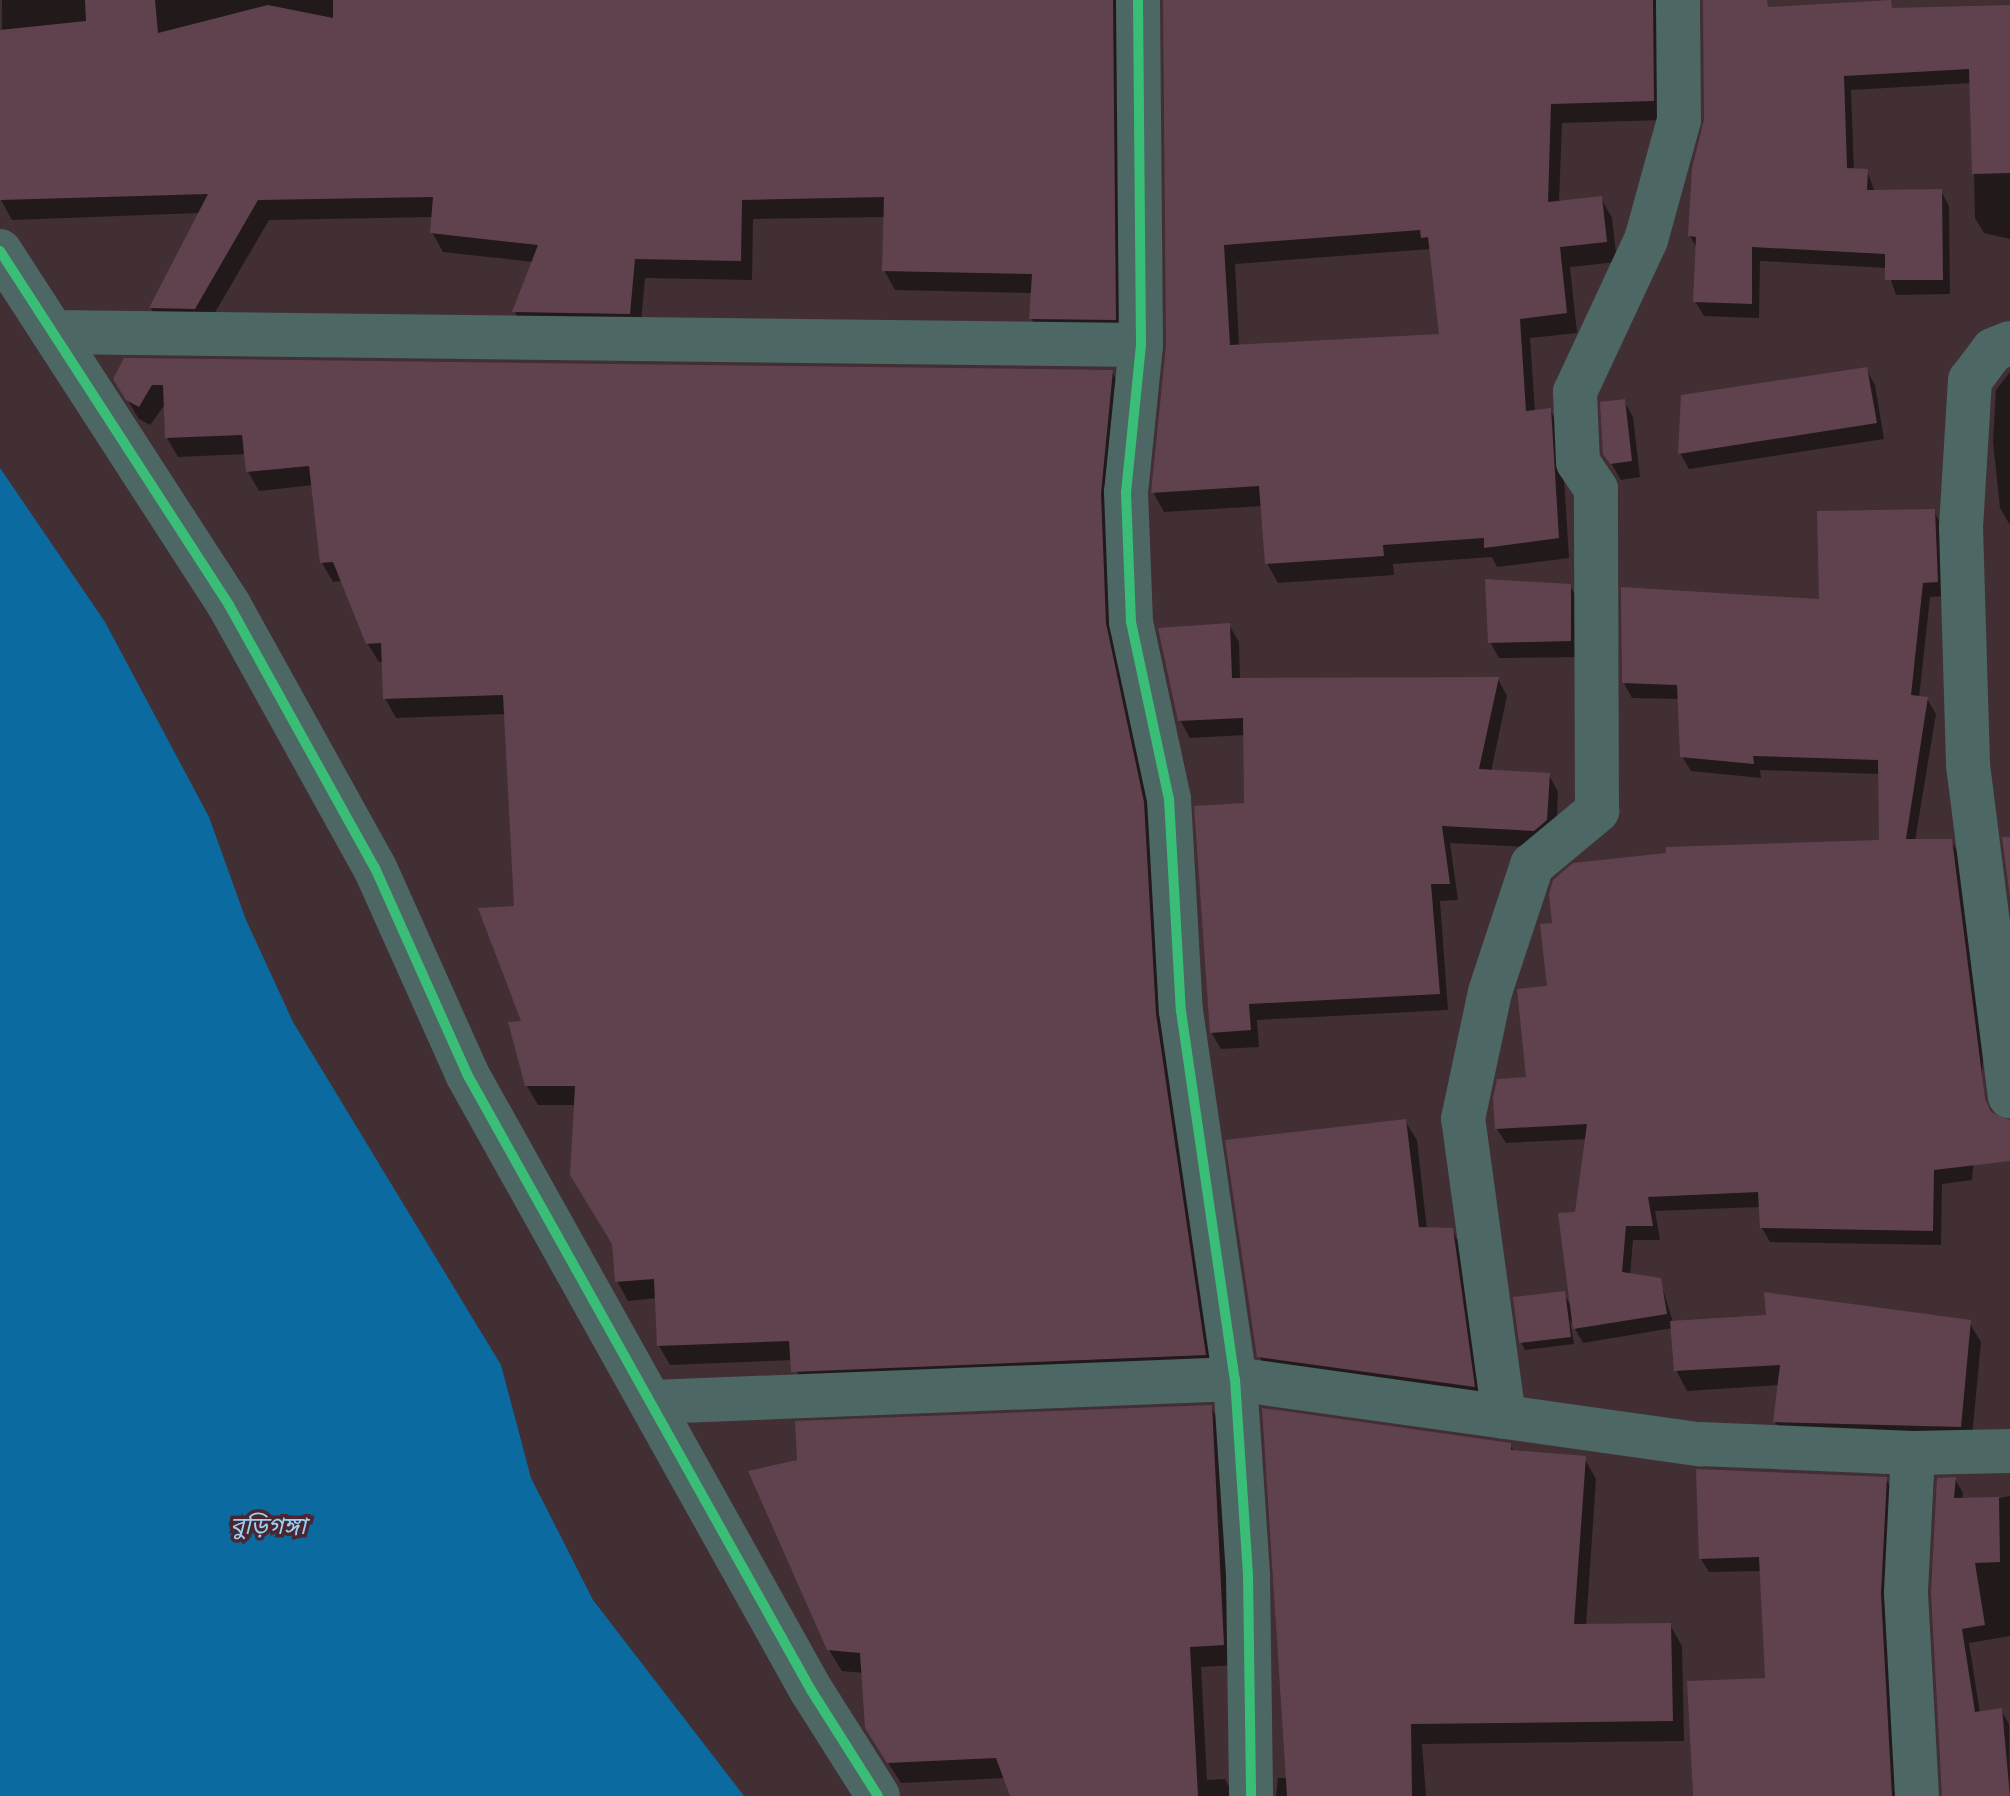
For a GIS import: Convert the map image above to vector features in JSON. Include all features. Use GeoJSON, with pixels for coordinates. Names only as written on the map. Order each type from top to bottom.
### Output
{"type":"FeatureCollection","features":[{"type":"Feature","properties":{"kind":"street"},"geometry":{"type":"LineString","coordinates":[[1138,0],[1141,345],[1126,492],[1131,622],[1169,799],[1181,1011],[1235,1379],[1248,1575],[1251,1796]]}},
{"type":"Feature","properties":{"kind":"street"},"geometry":{"type":"LineString","coordinates":[[1504,1417],[1463,1119],[1490,992],[1532,865],[1597,811],[1596,489],[1578,462],[1575,392],[1646,240],[1679,120],[1678,0]]}},
{"type":"Feature","properties":{"kind":"street"},"geometry":{"type":"LineString","coordinates":[[0,251],[244,633],[375,868],[467,1074],[653,1402],[811,1690],[878,1796]]}},
{"type":"Feature","properties":{"kind":"street"},"geometry":{"type":"LineString","coordinates":[[54,332],[1141,345]]}},
{"type":"Feature","properties":{"kind":"street"},"geometry":{"type":"LineString","coordinates":[[2010,343],[1993,350],[1970,380],[1961,527],[1968,765],[2010,1096]]}},
{"type":"Feature","properties":{"kind":"street"},"geometry":{"type":"LineString","coordinates":[[653,1402],[1235,1379],[1700,1444],[1913,1453],[2010,1451]]}},
{"type":"Feature","properties":{"kind":"street"},"geometry":{"type":"LineString","coordinates":[[1913,1453],[1906,1593],[1917,1796]]}},
{"type":"Feature","properties":{"kind":"water","name":"বুড়িগঙ্গা"},"geometry":{"type":"Polygon","coordinates":[[[0,468],[105,622],[209,817],[246,920],[293,1022],[501,1365],[531,1478],[593,1600],[744,1796],[0,1796],[0,468]]]}},
{"type":"Feature","properties":{"kind":"building"},"geometry":{"type":"Polygon","coordinates":[[[85,0],[155,0],[158,33],[268,5],[333,18],[333,0],[1113,0],[1116,320],[1029,319],[1032,274],[882,271],[884,197],[742,200],[741,261],[635,259],[630,314],[512,312],[538,245],[430,233],[433,197],[258,200],[195,309],[149,308],[208,194],[0,200],[0,30],[86,21],[85,0]]]}},
{"type":"Feature","properties":{"kind":"building"},"geometry":{"type":"Polygon","coordinates":[[[1163,0],[1653,0],[1654,101],[1551,104],[1548,202],[1602,196],[1607,242],[1560,247],[1567,313],[1520,319],[1526,411],[1551,408],[1559,538],[1484,548],[1484,538],[1383,545],[1384,556],[1265,564],[1259,486],[1151,493],[1166,345],[1163,0]],[[1420,230],[1224,245],[1230,345],[1439,334],[1428,237],[1421,238],[1420,230]]]}},
{"type":"Feature","properties":{"kind":"building"},"geometry":{"type":"Polygon","coordinates":[[[1703,0],[1767,0],[1768,7],[1891,0],[1892,8],[2010,5],[2010,173],[1972,174],[1969,69],[1844,76],[1847,168],[1868,169],[1867,190],[1942,189],[1943,280],[1885,280],[1885,254],[1752,247],[1752,304],[1693,302],[1696,237],[1688,236],[1692,168],[1704,120],[1703,0]]]}},
{"type":"Feature","properties":{"kind":"building"},"geometry":{"type":"Polygon","coordinates":[[[124,358],[1113,370],[1101,493],[1106,623],[1144,802],[1156,1014],[1206,1355],[791,1372],[789,1341],[657,1346],[654,1279],[615,1282],[612,1244],[570,1175],[575,1086],[525,1086],[508,1022],[521,1021],[478,908],[514,906],[503,695],[383,699],[381,643],[366,644],[333,562],[320,563],[309,466],[246,472],[242,435],[165,438],[163,385],[152,385],[139,407],[126,400],[113,379],[124,358]]]}},
{"type":"Feature","properties":{"kind":"building"},"geometry":{"type":"Polygon","coordinates":[[[1867,367],[1877,423],[1678,454],[1681,395],[1867,367]]]}},
{"type":"Feature","properties":{"kind":"building"},"geometry":{"type":"Polygon","coordinates":[[[1625,399],[1632,461],[1610,464],[1603,454],[1600,402],[1625,399]]]}},
{"type":"Feature","properties":{"kind":"building"},"geometry":{"type":"Polygon","coordinates":[[[1935,509],[1938,582],[1923,583],[1911,695],[1928,697],[1906,839],[1952,839],[1985,1099],[1991,1112],[2010,1120],[2010,1161],[1934,1170],[1933,1231],[1760,1228],[1758,1192],[1648,1197],[1653,1226],[1626,1226],[1622,1272],[1661,1278],[1667,1314],[1573,1329],[1558,1213],[1575,1212],[1587,1124],[1495,1129],[1493,1098],[1497,1079],[1526,1077],[1517,989],[1547,986],[1540,924],[1552,923],[1549,894],[1553,880],[1573,863],[1666,853],[1666,847],[1879,840],[1878,760],[1753,756],[1754,764],[1680,757],[1677,685],[1622,683],[1621,587],[1819,599],[1817,511],[1935,509]]]}},
{"type":"Feature","properties":{"kind":"building"},"geometry":{"type":"Polygon","coordinates":[[[1485,579],[1571,584],[1571,641],[1488,643],[1485,579]]]}},
{"type":"Feature","properties":{"kind":"building"},"geometry":{"type":"Polygon","coordinates":[[[1230,623],[1232,678],[1499,677],[1479,769],[1550,773],[1547,820],[1534,831],[1442,826],[1450,884],[1431,884],[1440,994],[1249,1004],[1251,1030],[1210,1033],[1194,806],[1244,803],[1243,718],[1178,721],[1158,628],[1230,623]]]}},
{"type":"Feature","properties":{"kind":"building"},"geometry":{"type":"Polygon","coordinates":[[[2002,837],[2010,837],[2010,897],[2002,837]]]}},
{"type":"Feature","properties":{"kind":"building"},"geometry":{"type":"Polygon","coordinates":[[[1406,1119],[1419,1227],[1453,1228],[1475,1387],[1257,1357],[1225,1140],[1406,1119]]]}},
{"type":"Feature","properties":{"kind":"building"},"geometry":{"type":"Polygon","coordinates":[[[1565,1291],[1571,1337],[1519,1343],[1513,1297],[1565,1291]]]}},
{"type":"Feature","properties":{"kind":"building"},"geometry":{"type":"Polygon","coordinates":[[[1764,1292],[1971,1320],[1961,1427],[1773,1422],[1780,1365],[1674,1371],[1670,1321],[1766,1315],[1764,1292]]]}},
{"type":"Feature","properties":{"kind":"building"},"geometry":{"type":"Polygon","coordinates":[[[1212,1405],[1224,1645],[1190,1647],[1198,1796],[1010,1796],[996,1758],[887,1763],[865,1728],[860,1653],[827,1650],[748,1471],[797,1460],[795,1421],[1212,1405]]]}},
{"type":"Feature","properties":{"kind":"building"},"geometry":{"type":"Polygon","coordinates":[[[1262,1408],[1511,1443],[1511,1450],[1586,1456],[1574,1624],[1671,1623],[1673,1721],[1411,1724],[1412,1796],[1287,1796],[1262,1408]]]}},
{"type":"Feature","properties":{"kind":"building"},"geometry":{"type":"Polygon","coordinates":[[[1696,1469],[1887,1477],[1881,1594],[1892,1796],[1693,1796],[1687,1681],[1765,1678],[1759,1557],[1699,1559],[1696,1469]]]}},
{"type":"Feature","properties":{"kind":"building"},"geometry":{"type":"Polygon","coordinates":[[[1956,1477],[1954,1498],[1999,1497],[2000,1562],[1975,1563],[1985,1625],[1962,1629],[1975,1712],[2002,1708],[2010,1796],[1942,1796],[1931,1593],[1937,1478],[1956,1477]]]}},
{"type":"Feature","properties":{"kind":"cycle path"},"geometry":{"type":"LineString","coordinates":[[1138,0],[1141,345],[1126,492],[1131,622],[1169,799],[1181,1011],[1235,1379],[1248,1575],[1251,1796]]}},
{"type":"Feature","properties":{"kind":"cycle path"},"geometry":{"type":"LineString","coordinates":[[0,251],[229,605],[375,868],[467,1074],[811,1690],[878,1796]]}}]}
